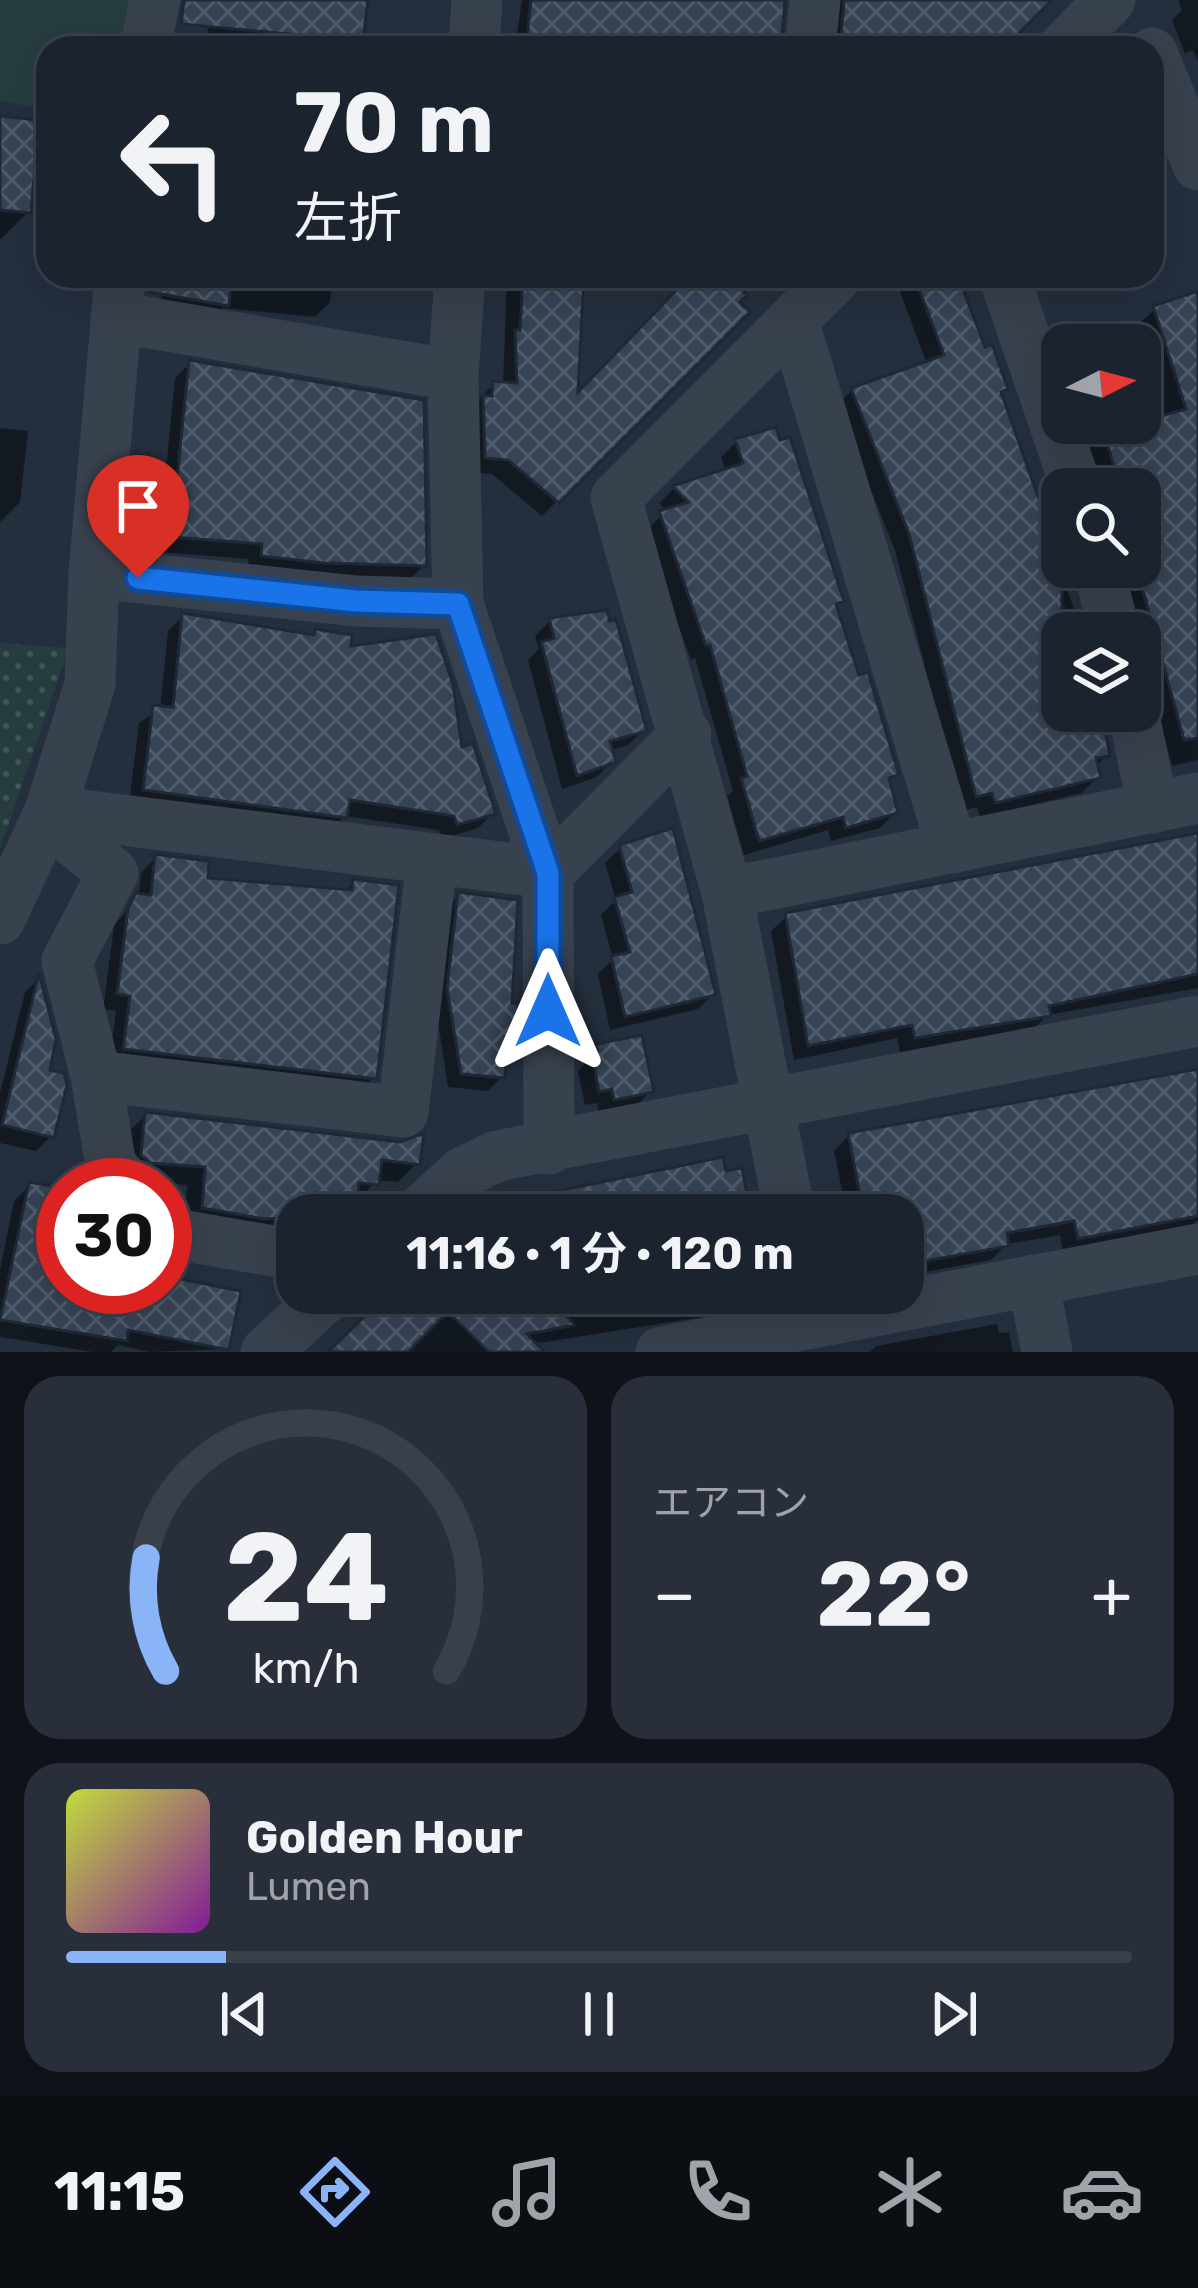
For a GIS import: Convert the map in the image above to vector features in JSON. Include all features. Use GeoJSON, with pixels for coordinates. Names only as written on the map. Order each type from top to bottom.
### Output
{"type":"FeatureCollection","features":[{"type":"Feature","properties":{"kind":"street"},"geometry":{"type":"LineString","coordinates":[[148,36],[155,0]]}},
{"type":"Feature","properties":{"kind":"street"},"geometry":{"type":"LineString","coordinates":[[475,36],[477,0]]}},
{"type":"Feature","properties":{"kind":"street"},"geometry":{"type":"LineString","coordinates":[[811,36],[815,0]]}},
{"type":"Feature","properties":{"kind":"street"},"geometry":{"type":"LineString","coordinates":[[1075,36],[1110,0]]}},
{"type":"Feature","properties":{"kind":"street"},"geometry":{"type":"LineString","coordinates":[[1129,0],[1145,36]]}},
{"type":"Feature","properties":{"kind":"street"},"geometry":{"type":"LineString","coordinates":[[1164,82],[1198,165]]}},
{"type":"Feature","properties":{"kind":"street"},"geometry":{"type":"LineString","coordinates":[[459,288],[453,376],[458,604],[548,873],[549,1149]]}},
{"type":"Feature","properties":{"kind":"street"},"geometry":{"type":"LineString","coordinates":[[786,1194],[728,893],[616,498],[825,288]]}},
{"type":"Feature","properties":{"kind":"street"},"geometry":{"type":"LineString","coordinates":[[1008,288],[1070,468]]}},
{"type":"Feature","properties":{"kind":"street"},"geometry":{"type":"LineString","coordinates":[[2,905],[48,815],[90,684],[94,573],[118,297],[453,376]]}},
{"type":"Feature","properties":{"kind":"street"},"geometry":{"type":"LineString","coordinates":[[793,320],[952,848]]}},
{"type":"Feature","properties":{"kind":"street"},"geometry":{"type":"LineString","coordinates":[[94,573],[356,601],[458,604]]}},
{"type":"Feature","properties":{"kind":"street"},"geometry":{"type":"LineString","coordinates":[[728,893],[1175,803],[1143,732]]}},
{"type":"Feature","properties":{"kind":"street"},"geometry":{"type":"LineString","coordinates":[[548,873],[686,734]]}},
{"type":"Feature","properties":{"kind":"street"},"geometry":{"type":"LineString","coordinates":[[48,815],[548,873]]}},
{"type":"Feature","properties":{"kind":"street"},"geometry":{"type":"LineString","coordinates":[[48,815],[112,873],[67,961],[96,1076],[110,1158]]}},
{"type":"Feature","properties":{"kind":"street"},"geometry":{"type":"LineString","coordinates":[[96,1076],[403,1112],[432,859]]}},
{"type":"Feature","properties":{"kind":"street"},"geometry":{"type":"LineString","coordinates":[[439,1194],[462,1173],[497,1156],[1198,1021]]}},
{"type":"Feature","properties":{"kind":"street"},"geometry":{"type":"LineString","coordinates":[[192,1237],[273,1251]]}},
{"type":"Feature","properties":{"kind":"street"},"geometry":{"type":"LineString","coordinates":[[661,1352],[1198,1249]]}},
{"type":"Feature","properties":{"kind":"street"},"geometry":{"type":"LineString","coordinates":[[1033,1280],[1047,1352]]}},
{"type":"Feature","properties":{"kind":"street"},"geometry":{"type":"LineString","coordinates":[[266,1352],[307,1314]]}},
{"type":"Feature","properties":{"kind":"green space"},"geometry":{"type":"Polygon","coordinates":[[[0,0],[130,0],[121,36],[36,36],[36,108],[0,101],[0,0]]]}},
{"type":"Feature","properties":{"kind":"green space"},"geometry":{"type":"Polygon","coordinates":[[[0,643],[69,648],[0,849],[0,643]]]}},
{"type":"Feature","properties":{"kind":"building"},"geometry":{"type":"Polygon","coordinates":[[[184,0],[368,0],[364,36],[181,24],[184,0]]]}},
{"type":"Feature","properties":{"kind":"building"},"geometry":{"type":"Polygon","coordinates":[[[531,0],[785,0],[782,36],[527,36],[531,0]]]}},
{"type":"Feature","properties":{"kind":"building"},"geometry":{"type":"Polygon","coordinates":[[[844,0],[1052,0],[1016,36],[841,36],[844,0]]]}},
{"type":"Feature","properties":{"kind":"building"},"geometry":{"type":"Polygon","coordinates":[[[0,116],[36,120],[31,213],[0,210],[0,116]]]}},
{"type":"Feature","properties":{"kind":"building"},"geometry":{"type":"Polygon","coordinates":[[[149,288],[231,288],[229,306],[149,292],[149,288]]]}},
{"type":"Feature","properties":{"kind":"building"},"geometry":{"type":"Polygon","coordinates":[[[522,288],[583,288],[578,392],[678,288],[739,288],[747,295],[740,302],[750,312],[559,503],[508,460],[485,458],[483,395],[492,396],[493,381],[517,383],[515,330],[520,330],[522,288]]]}},
{"type":"Feature","properties":{"kind":"building"},"geometry":{"type":"Polygon","coordinates":[[[919,288],[963,288],[985,347],[992,344],[1008,389],[1001,392],[1041,505],[1041,588],[1062,588],[1062,612],[1041,612],[1041,732],[1105,732],[1110,756],[1096,758],[1101,778],[995,803],[992,793],[976,797],[909,534],[851,388],[944,355],[919,288]]]}},
{"type":"Feature","properties":{"kind":"building"},"geometry":{"type":"Polygon","coordinates":[[[1198,291],[1198,738],[1184,740],[1161,656],[1161,612],[1149,612],[1142,588],[1161,588],[1161,468],[1114,468],[1107,444],[1161,444],[1161,416],[1186,409],[1153,306],[1198,291]]]}},
{"type":"Feature","properties":{"kind":"building"},"geometry":{"type":"Polygon","coordinates":[[[189,360],[424,400],[427,566],[261,556],[262,544],[171,537],[189,360]]]}},
{"type":"Feature","properties":{"kind":"building"},"geometry":{"type":"Polygon","coordinates":[[[776,427],[780,440],[790,437],[844,601],[836,604],[859,675],[868,672],[899,775],[889,778],[898,813],[846,828],[843,817],[759,841],[741,778],[747,776],[710,645],[706,646],[659,511],[688,502],[672,486],[743,463],[735,439],[776,427]]]}},
{"type":"Feature","properties":{"kind":"building"},"geometry":{"type":"Polygon","coordinates":[[[607,610],[610,621],[616,619],[647,731],[610,741],[616,762],[577,776],[541,642],[554,638],[549,618],[607,610]]]}},
{"type":"Feature","properties":{"kind":"building"},"geometry":{"type":"Polygon","coordinates":[[[182,613],[314,635],[315,629],[352,635],[351,646],[436,634],[453,684],[462,747],[473,743],[496,814],[457,825],[454,816],[350,800],[347,818],[143,790],[153,705],[173,707],[182,613]]]}},
{"type":"Feature","properties":{"kind":"building"},"geometry":{"type":"Polygon","coordinates":[[[673,828],[716,995],[625,1017],[611,956],[630,952],[614,897],[632,892],[619,845],[673,828]]]}},
{"type":"Feature","properties":{"kind":"building"},"geometry":{"type":"Polygon","coordinates":[[[1198,833],[1198,974],[1049,1006],[1051,1016],[915,1038],[912,1025],[808,1046],[785,913],[1198,833]]]}},
{"type":"Feature","properties":{"kind":"building"},"geometry":{"type":"Polygon","coordinates":[[[155,854],[209,861],[208,878],[352,890],[353,879],[399,885],[377,1079],[123,1049],[130,996],[117,994],[128,908],[136,893],[151,895],[155,854]]]}},
{"type":"Feature","properties":{"kind":"building"},"geometry":{"type":"Polygon","coordinates":[[[458,892],[518,900],[512,1003],[518,1003],[519,1041],[508,1040],[505,1078],[461,1074],[447,988],[458,892]]]}},
{"type":"Feature","properties":{"kind":"building"},"geometry":{"type":"Polygon","coordinates":[[[39,973],[56,1039],[50,1070],[64,1073],[67,1085],[54,1138],[2,1125],[39,973]]]}},
{"type":"Feature","properties":{"kind":"building"},"geometry":{"type":"Polygon","coordinates":[[[642,1035],[654,1092],[614,1100],[612,1089],[599,1092],[592,1054],[597,1052],[596,1044],[642,1035]]]}},
{"type":"Feature","properties":{"kind":"building"},"geometry":{"type":"Polygon","coordinates":[[[1198,1069],[1198,1216],[1078,1239],[1074,1221],[1007,1233],[1009,1246],[924,1261],[924,1194],[860,1194],[848,1133],[1198,1069]]]}},
{"type":"Feature","properties":{"kind":"building"},"geometry":{"type":"Polygon","coordinates":[[[145,1112],[400,1142],[424,1133],[420,1165],[382,1160],[379,1185],[359,1183],[358,1194],[276,1194],[276,1218],[202,1208],[205,1167],[192,1166],[192,1158],[141,1155],[145,1112]]]}},
{"type":"Feature","properties":{"kind":"building"},"geometry":{"type":"Polygon","coordinates":[[[723,1157],[726,1171],[742,1168],[747,1194],[543,1194],[723,1157]]]}},
{"type":"Feature","properties":{"kind":"building"},"geometry":{"type":"Polygon","coordinates":[[[29,1182],[36,1183],[36,1314],[192,1314],[192,1281],[241,1291],[229,1350],[128,1330],[127,1341],[0,1320],[29,1182]]]}},
{"type":"Feature","properties":{"kind":"building"},"geometry":{"type":"Polygon","coordinates":[[[367,1314],[446,1314],[408,1352],[328,1352],[367,1314]]]}},
{"type":"Feature","properties":{"kind":"building"},"geometry":{"type":"Polygon","coordinates":[[[450,1314],[564,1314],[575,1325],[527,1334],[545,1352],[489,1352],[450,1314]]]}},
{"type":"Feature","properties":{"kind":"route"},"geometry":{"type":"LineString","coordinates":[[138,578],[356,601],[458,604],[548,873],[548,1011]]}}]}
